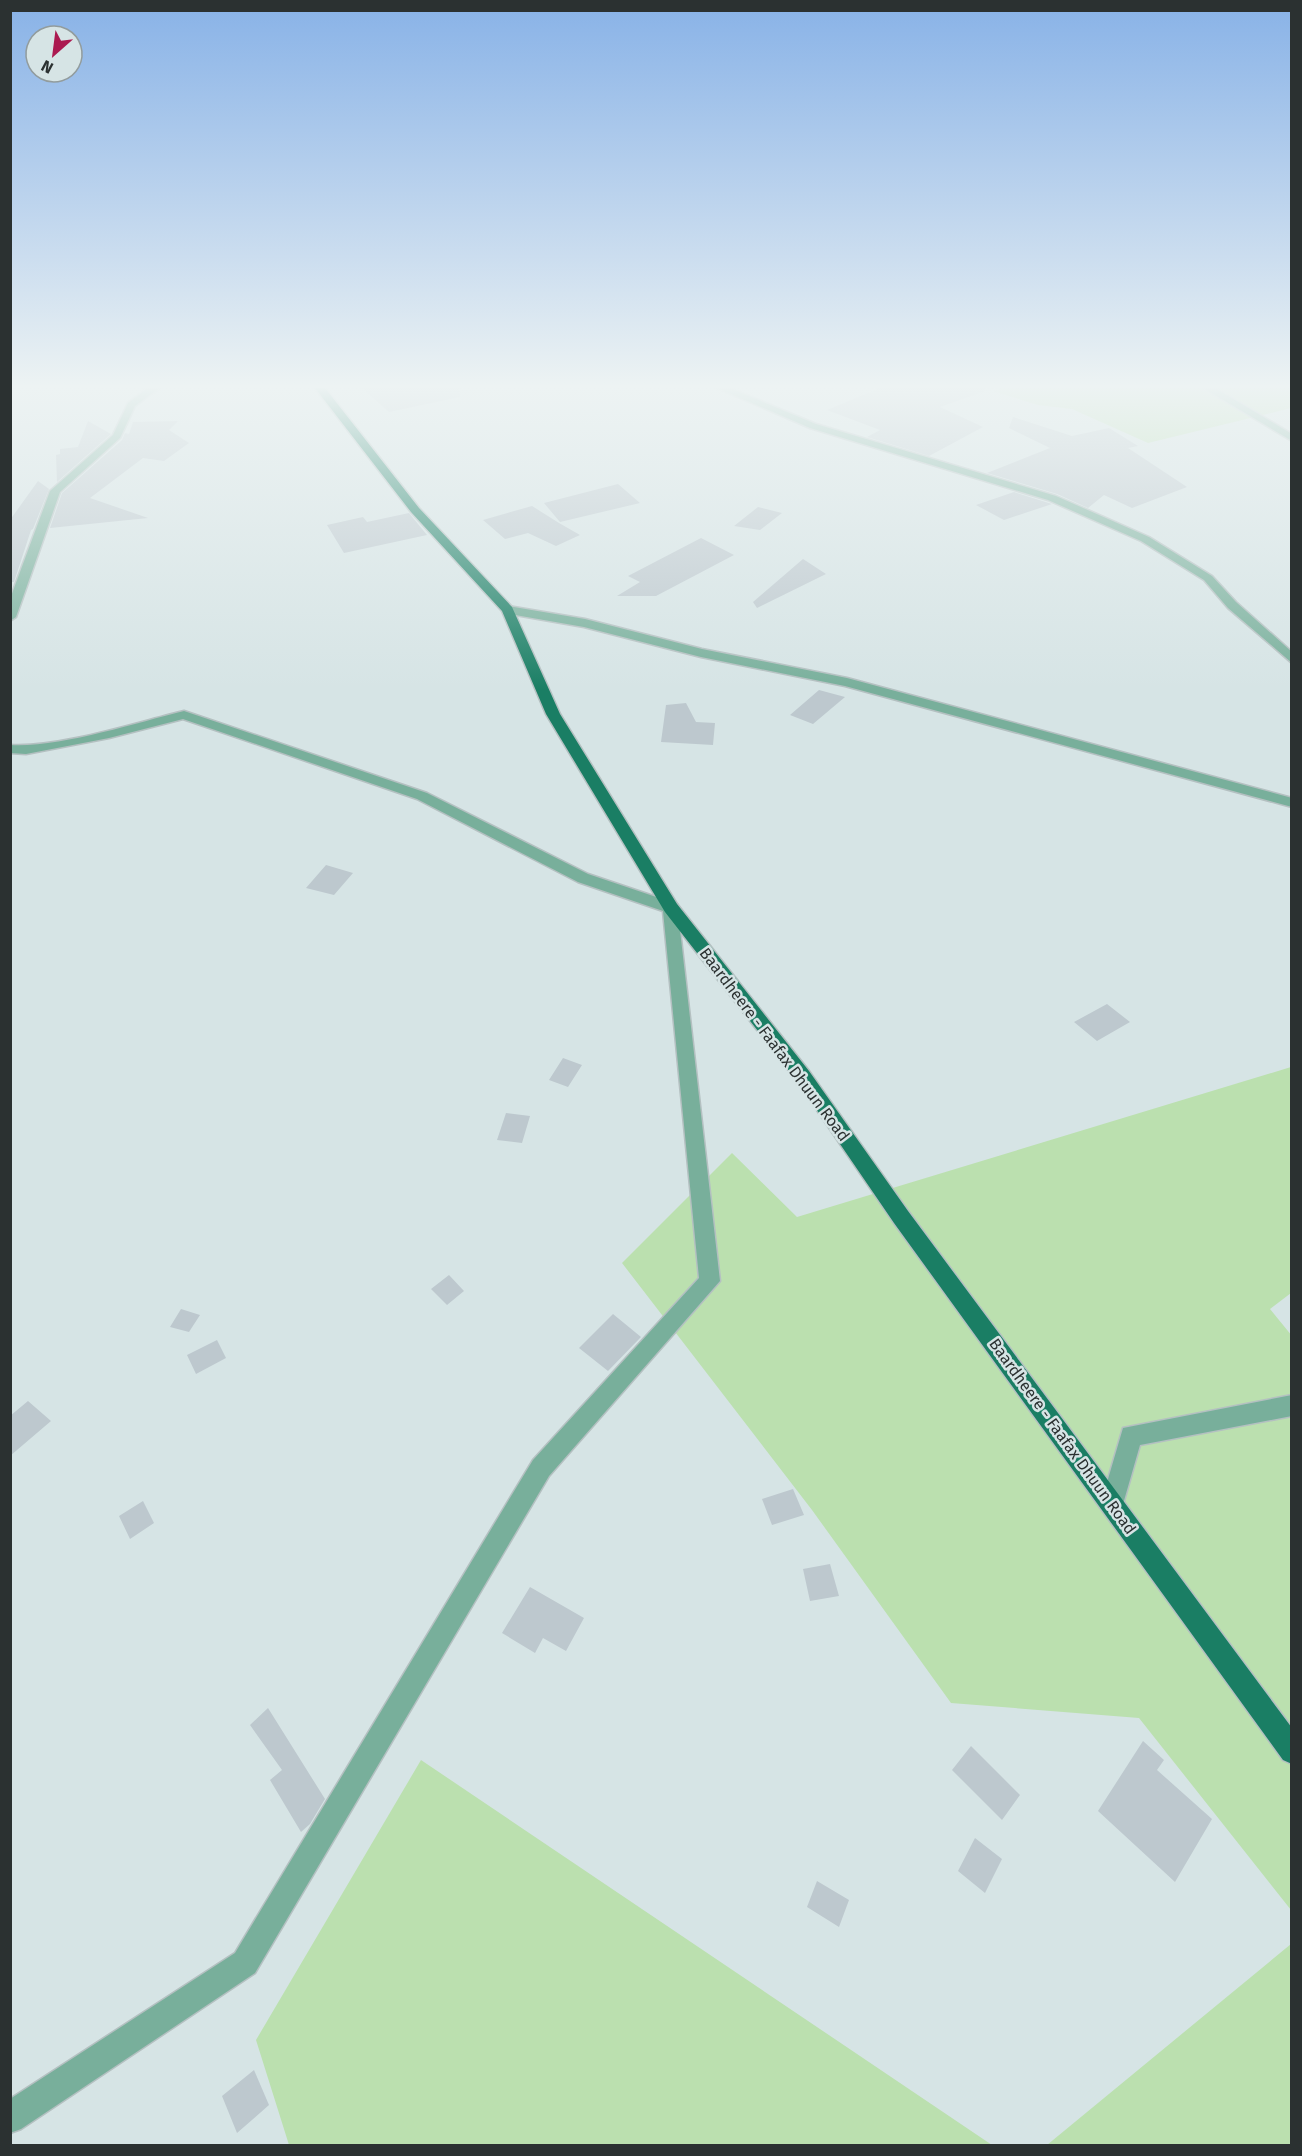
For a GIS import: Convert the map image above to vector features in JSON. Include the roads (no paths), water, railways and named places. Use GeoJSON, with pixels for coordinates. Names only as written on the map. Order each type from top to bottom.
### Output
{"type":"FeatureCollection","features":[{"type":"Feature","properties":{"kind":"main road","name":"Baardheere - Faafax Dhuun Road"},"geometry":{"type":"LineString","coordinates":[[398,489],[415,510],[508,610],[554,714],[671,908],[803,1076],[902,1217],[1292,1750]]}},
{"type":"Feature","properties":{"kind":"street"},"geometry":{"type":"LineString","coordinates":[[10,617],[58,489]]}},
{"type":"Feature","properties":{"kind":"street"},"geometry":{"type":"LineString","coordinates":[[1021,489],[1052,498],[1145,539],[1208,578],[1232,605],[1292,659]]}},
{"type":"Feature","properties":{"kind":"street"},"geometry":{"type":"LineString","coordinates":[[508,610],[585,623],[701,653],[847,682],[1292,803]]}},
{"type":"Feature","properties":{"kind":"street"},"geometry":{"type":"LineString","coordinates":[[10,748],[26,750],[109,734],[184,715],[422,796],[583,878],[671,908],[710,1281],[541,1468],[246,1963],[10,2118]]}},
{"type":"Feature","properties":{"kind":"street"},"geometry":{"type":"LineString","coordinates":[[1113,1503],[1131,1436],[1292,1405]]}}]}
